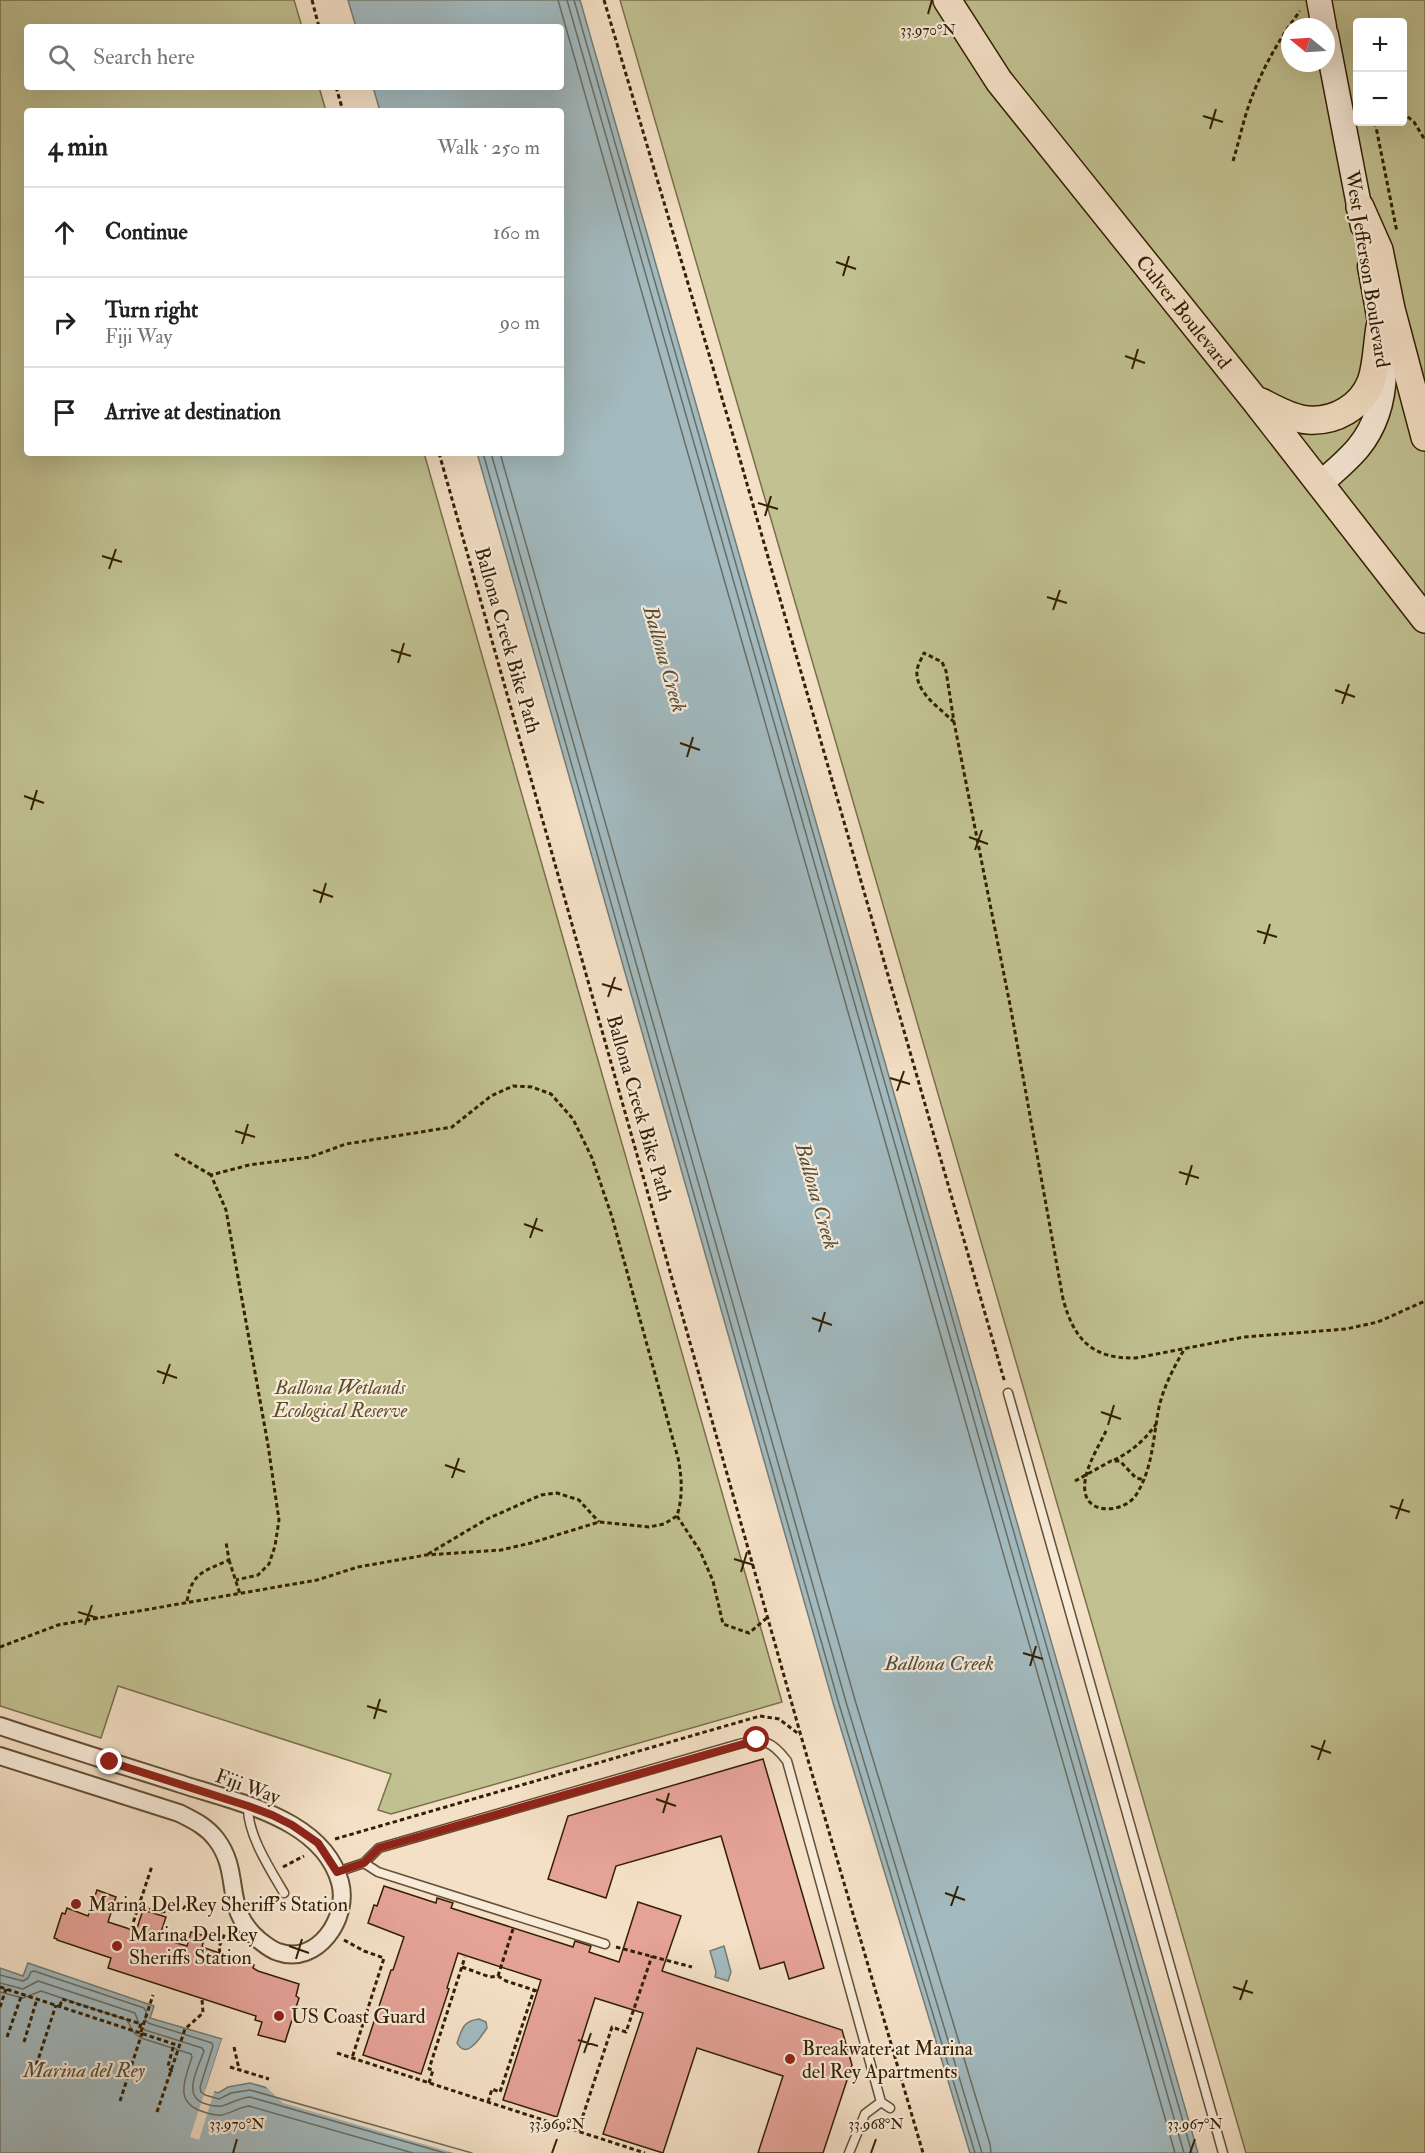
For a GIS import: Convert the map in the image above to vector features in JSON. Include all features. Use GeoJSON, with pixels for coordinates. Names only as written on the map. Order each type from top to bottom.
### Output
{"type":"FeatureCollection","features":[{"type":"Feature","properties":{"kind":"main road","name":"Culver Boulevard"},"geometry":{"type":"LineString","coordinates":[[947,0],[999,81],[1321,483],[1425,619]]}},
{"type":"Feature","properties":{"kind":"main road"},"geometry":{"type":"LineString","coordinates":[[1310,5],[1318,18]]}},
{"type":"Feature","properties":{"kind":"main road","name":"West Jefferson Boulevard"},"geometry":{"type":"LineString","coordinates":[[1321,483],[1358,448],[1371,430],[1380,412],[1384,388],[1380,327],[1360,207],[1333,72]]}},
{"type":"Feature","properties":{"kind":"main road"},"geometry":{"type":"LineString","coordinates":[[1360,207],[1379,250],[1391,309],[1425,437]]}},
{"type":"Feature","properties":{"kind":"main road"},"geometry":{"type":"LineString","coordinates":[[1254,399],[1292,417],[1308,420],[1331,418],[1348,410],[1361,400],[1371,381],[1380,327]]}},
{"type":"Feature","properties":{"kind":"street","name":"Fiji Way"},"geometry":{"type":"LineString","coordinates":[[0,1726],[248,1806],[292,1825],[318,1843],[337,1872],[342,1900],[332,1931]]}},
{"type":"Feature","properties":{"kind":"street"},"geometry":{"type":"LineString","coordinates":[[0,1756],[179,1814],[199,1823],[215,1838],[224,1851],[231,1869],[236,1910],[242,1922],[250,1933],[276,1952],[290,1955],[302,1954],[325,1941],[332,1931]]}},
{"type":"Feature","properties":{"kind":"lane"},"geometry":{"type":"LineString","coordinates":[[1008,1393],[1223,2153]]}},
{"type":"Feature","properties":{"kind":"lane"},"geometry":{"type":"LineString","coordinates":[[337,1872],[364,1863],[379,1848],[739,1744],[757,1740],[765,1742],[780,1752],[787,1761],[881,2102],[890,2108]]}},
{"type":"Feature","properties":{"kind":"lane"},"geometry":{"type":"LineString","coordinates":[[248,1806],[251,1831],[284,1893]]}},
{"type":"Feature","properties":{"kind":"lane"},"geometry":{"type":"LineString","coordinates":[[364,1863],[378,1872],[605,1944]]}},
{"type":"Feature","properties":{"kind":"lane"},"geometry":{"type":"LineString","coordinates":[[849,2153],[865,2114],[881,2102]]}},
{"type":"Feature","properties":{"kind":"path"},"geometry":{"type":"LineString","coordinates":[[312,0],[318,24]]}},
{"type":"Feature","properties":{"kind":"path"},"geometry":{"type":"LineString","coordinates":[[604,0],[735,441],[1008,1393]]}},
{"type":"Feature","properties":{"kind":"path"},"geometry":{"type":"LineString","coordinates":[[1233,161],[1249,103],[1261,75],[1281,36],[1310,5]]}},
{"type":"Feature","properties":{"kind":"path"},"geometry":{"type":"LineString","coordinates":[[337,90],[342,108]]}},
{"type":"Feature","properties":{"kind":"path"},"geometry":{"type":"LineString","coordinates":[[1407,116],[1414,122],[1425,140]]}},
{"type":"Feature","properties":{"kind":"path","name":"Ballona Creek Bike Path"},"geometry":{"type":"LineString","coordinates":[[440,456],[801,1736],[923,2153]]}},
{"type":"Feature","properties":{"kind":"path"},"geometry":{"type":"LineString","coordinates":[[954,722],[923,693],[918,682],[917,669],[924,652],[942,662],[946,671],[1011,1010],[1059,1281],[1068,1319],[1075,1332],[1084,1342],[1106,1354],[1136,1358],[1244,1337],[1346,1329],[1378,1322],[1425,1301]]}},
{"type":"Feature","properties":{"kind":"path"},"geometry":{"type":"LineString","coordinates":[[0,1647],[58,1625],[317,1580],[358,1567],[426,1555],[501,1550],[599,1522],[649,1527],[664,1524],[677,1516],[681,1503],[682,1481],[678,1458],[612,1217],[592,1158],[573,1119],[551,1094],[532,1087],[513,1086],[492,1096],[452,1127],[346,1144],[310,1157],[249,1165],[211,1175]]}},
{"type":"Feature","properties":{"kind":"path"},"geometry":{"type":"LineString","coordinates":[[175,1154],[211,1175],[226,1210],[279,1520],[275,1546],[269,1564],[258,1575],[236,1580]]}},
{"type":"Feature","properties":{"kind":"path"},"geometry":{"type":"LineString","coordinates":[[1106,1431],[1087,1475],[1085,1491],[1088,1500],[1094,1506],[1124,1507],[1134,1498],[1145,1480],[1151,1462],[1163,1393],[1185,1348]]}},
{"type":"Feature","properties":{"kind":"path"},"geometry":{"type":"LineString","coordinates":[[1075,1481],[1123,1456],[1148,1436],[1157,1422]]}},
{"type":"Feature","properties":{"kind":"path"},"geometry":{"type":"LineString","coordinates":[[1111,1461],[1120,1461],[1136,1478],[1145,1480]]}},
{"type":"Feature","properties":{"kind":"path"},"geometry":{"type":"LineString","coordinates":[[426,1555],[487,1519],[541,1495],[557,1493],[579,1500],[599,1522]]}},
{"type":"Feature","properties":{"kind":"path"},"geometry":{"type":"LineString","coordinates":[[677,1516],[700,1551],[713,1581],[723,1624],[749,1634],[768,1617]]}},
{"type":"Feature","properties":{"kind":"path"},"geometry":{"type":"LineString","coordinates":[[226,1542],[240,1594]]}},
{"type":"Feature","properties":{"kind":"path"},"geometry":{"type":"LineString","coordinates":[[187,1601],[189,1587],[198,1574],[229,1560]]}},
{"type":"Feature","properties":{"kind":"path"},"geometry":{"type":"LineString","coordinates":[[318,1843],[760,1716],[779,1719],[801,1736]]}},
{"type":"Feature","properties":{"kind":"path"},"geometry":{"type":"LineString","coordinates":[[131,1929],[152,1866]]}},
{"type":"Feature","properties":{"kind":"path"},"geometry":{"type":"LineString","coordinates":[[139,1906],[161,1912],[183,1910],[186,1905]]}},
{"type":"Feature","properties":{"kind":"path"},"geometry":{"type":"LineString","coordinates":[[498,1976],[517,1917]]}},
{"type":"Feature","properties":{"kind":"path"},"geometry":{"type":"LineString","coordinates":[[332,1931],[356,1947],[384,1958],[352,2058]]}},
{"type":"Feature","properties":{"kind":"path"},"geometry":{"type":"LineString","coordinates":[[220,1953],[219,1947],[225,1933]]}},
{"type":"Feature","properties":{"kind":"path"},"geometry":{"type":"LineString","coordinates":[[605,1944],[692,1967]]}},
{"type":"Feature","properties":{"kind":"path"},"geometry":{"type":"LineString","coordinates":[[578,2131],[612,2027],[626,2032],[652,1956]]}},
{"type":"Feature","properties":{"kind":"path"},"geometry":{"type":"LineString","coordinates":[[429,2083],[433,2070],[429,2069],[465,1957]]}},
{"type":"Feature","properties":{"kind":"path"},"geometry":{"type":"LineString","coordinates":[[462,1967],[490,1977],[498,1976],[506,1981],[535,1990],[500,2092],[492,2089],[488,2102]]}},
{"type":"Feature","properties":{"kind":"path"},"geometry":{"type":"LineString","coordinates":[[0,1987],[180,2046]]}},
{"type":"Feature","properties":{"kind":"path"},"geometry":{"type":"LineString","coordinates":[[0,2007],[6,1989]]}},
{"type":"Feature","properties":{"kind":"path"},"geometry":{"type":"LineString","coordinates":[[7,2037],[22,1994]]}},
{"type":"Feature","properties":{"kind":"path"},"geometry":{"type":"LineString","coordinates":[[120,2101],[153,1995]]}},
{"type":"Feature","properties":{"kind":"path"},"geometry":{"type":"LineString","coordinates":[[157,2112],[185,2029],[203,2013],[202,1998]]}},
{"type":"Feature","properties":{"kind":"path"},"geometry":{"type":"LineString","coordinates":[[24,2042],[37,1999]]}},
{"type":"Feature","properties":{"kind":"path"},"geometry":{"type":"LineString","coordinates":[[34,2072],[62,1999],[141,2024],[141,2032]]}},
{"type":"Feature","properties":{"kind":"path"},"geometry":{"type":"LineString","coordinates":[[172,2072],[168,2066],[174,2044]]}},
{"type":"Feature","properties":{"kind":"path"},"geometry":{"type":"LineString","coordinates":[[234,2048],[239,2070]]}},
{"type":"Feature","properties":{"kind":"path"},"geometry":{"type":"LineString","coordinates":[[337,2053],[645,2153]]}},
{"type":"Feature","properties":{"kind":"path"},"geometry":{"type":"LineString","coordinates":[[230,2067],[269,2079]]}},
{"type":"Feature","properties":{"kind":"green space","name":"Ballona Wetlands Ecological Reserve"},"geometry":{"type":"Polygon","coordinates":[[[0,0],[294,0],[301,24],[24,24],[24,90],[320,90],[325,108],[24,108],[24,456],[425,456],[782,1702],[391,1814],[378,1810],[391,1774],[118,1686],[101,1738],[0,1706],[0,0]]]}},
{"type":"Feature","properties":{"kind":"green space"},"geometry":{"type":"Polygon","coordinates":[[[620,0],[1425,0],[1425,2153],[1246,2153],[620,0]]]}},
{"type":"Feature","properties":{"kind":"water","name":"Ballona Creek"},"geometry":{"type":"Polygon","coordinates":[[[348,0],[580,0],[1198,2153],[970,2153],[834,1706],[478,456],[564,456],[564,108],[379,108],[374,90],[564,90],[564,24],[355,24],[348,0]]]}},
{"type":"Feature","properties":{"kind":"water"},"geometry":{"type":"Polygon","coordinates":[[[724,1946],[731,1972],[728,1981],[715,1977],[716,1972],[710,1951],[724,1946]]]}},
{"type":"Feature","properties":{"kind":"water","name":"Marina del Rey"},"geometry":{"type":"Polygon","coordinates":[[[28,1963],[154,2006],[150,2018],[222,2039],[206,2089],[218,2093],[228,2087],[250,2083],[494,2153],[0,2153],[0,1968],[23,1976],[28,1963]]]}},
{"type":"Feature","properties":{"kind":"water"},"geometry":{"type":"Polygon","coordinates":[[[479,2019],[486,2022],[487,2028],[474,2045],[465,2049],[461,2048],[457,2043],[464,2026],[479,2019]]]}},
{"type":"Feature","properties":{"kind":"pier"},"geometry":{"type":"Polygon","coordinates":[[[222,2039],[225,2040],[209,2087],[215,2089],[199,2140],[190,2137],[222,2039]]]}},
{"type":"Feature","properties":{"kind":"pier"},"geometry":{"type":"Polygon","coordinates":[[[267,2084],[495,2150],[497,2153],[454,2153],[283,2103],[266,2087],[267,2084]]]}},
{"type":"Feature","properties":{"kind":"building"},"geometry":{"type":"Polygon","coordinates":[[[763,1759],[824,1968],[789,1979],[784,1962],[760,1969],[721,1836],[616,1866],[606,1898],[548,1879],[568,1816],[763,1759]]]}},
{"type":"Feature","properties":{"kind":"building"},"geometry":{"type":"Polygon","coordinates":[[[384,1886],[436,1903],[437,1898],[453,1903],[451,1908],[573,1947],[575,1941],[591,1946],[589,1952],[619,1962],[638,1902],[681,1916],[662,1971],[842,2030],[852,2065],[823,2153],[758,2153],[783,2076],[697,2048],[663,2153],[603,2134],[643,2013],[595,1998],[557,2117],[503,2100],[541,1980],[458,1953],[447,1988],[449,1989],[421,2074],[363,2055],[404,1937],[368,1923],[384,1886]]]}},
{"type":"Feature","properties":{"kind":"building","name":"Marina Del Rey Sheriffs Station"},"geometry":{"type":"Polygon","coordinates":[[[97,1890],[116,1897],[108,1922],[136,1931],[143,1910],[166,1917],[159,1938],[187,1946],[191,1932],[205,1936],[202,1947],[254,1965],[253,1968],[258,1971],[299,1984],[296,1996],[299,1998],[285,2042],[258,2035],[262,2022],[255,2020],[256,2016],[108,1968],[111,1958],[54,1938],[62,1913],[65,1914],[67,1908],[88,1916],[97,1890]]]}},
{"type":"Feature","properties":{"kind":"place","name":"Marina Del Rey Sheriff's Station"},"geometry":{"type":"Point","coordinates":[76,1904]}},
{"type":"Feature","properties":{"kind":"place","name":"Marina Del Rey Sheriffs Station"},"geometry":{"type":"Point","coordinates":[117,1946]}},
{"type":"Feature","properties":{"kind":"place","name":"US Coast Guard"},"geometry":{"type":"Point","coordinates":[279,2016]}},
{"type":"Feature","properties":{"kind":"place","name":"Breakwater at Marina del Rey Apartments"},"geometry":{"type":"Point","coordinates":[790,2059]}},
{"type":"Feature","properties":{"kind":"route"},"geometry":{"type":"LineString","coordinates":[[110,1762],[272,1815],[292,1825],[318,1843],[337,1872],[364,1863],[379,1848],[757,1740]]}}]}
